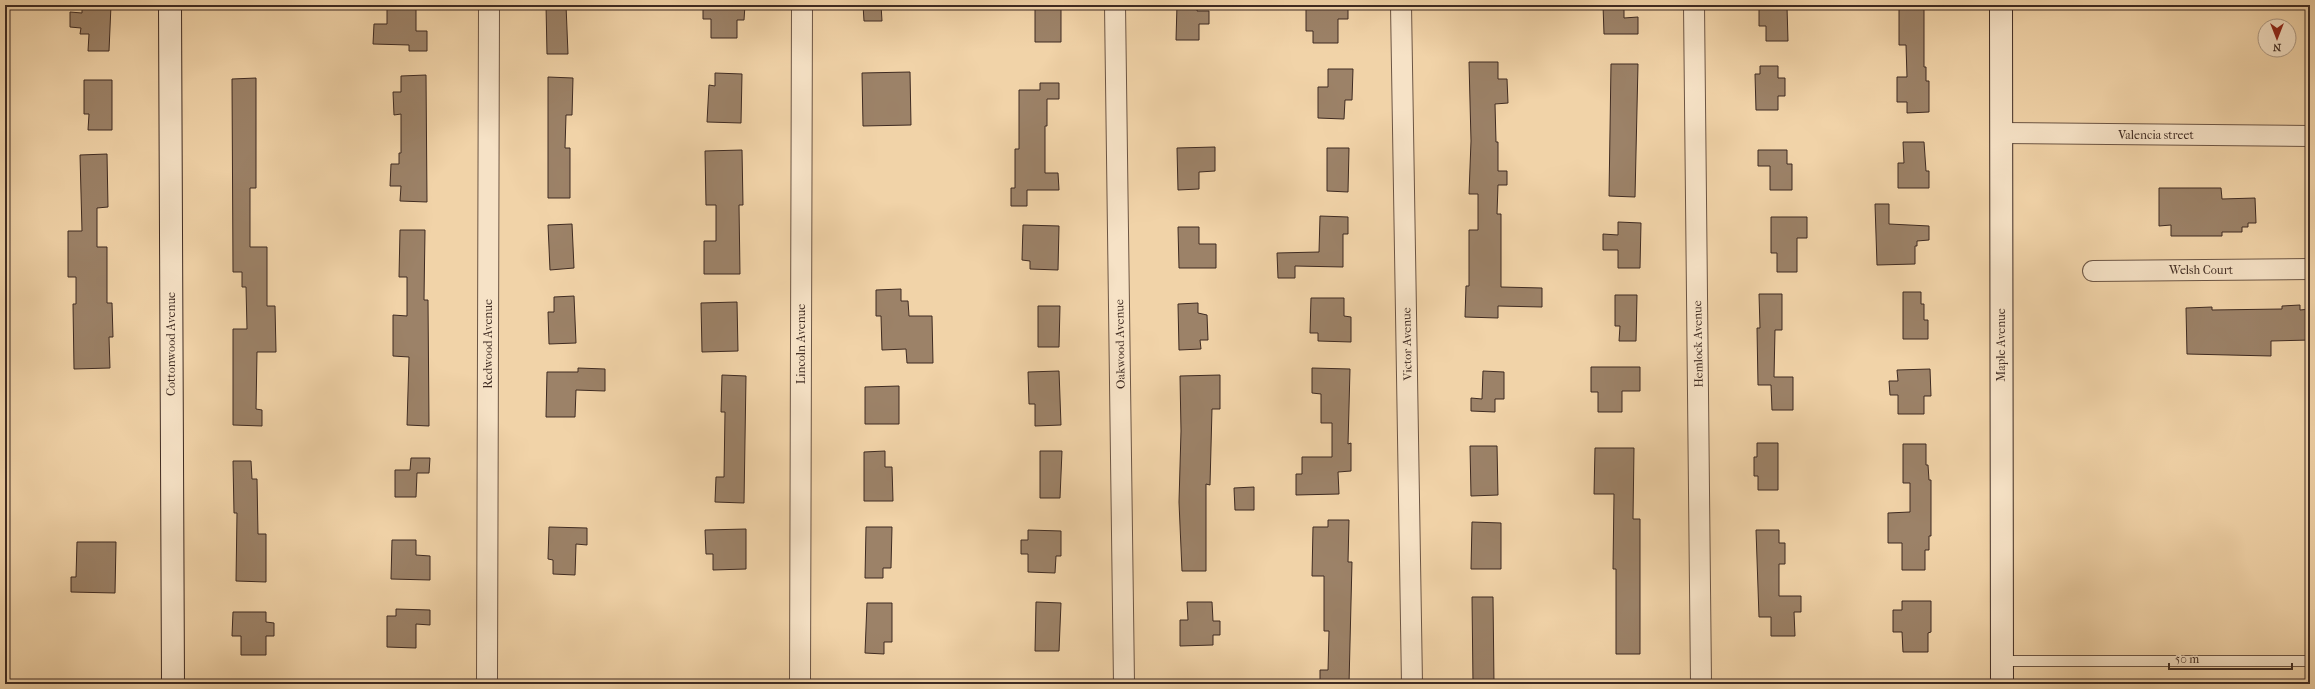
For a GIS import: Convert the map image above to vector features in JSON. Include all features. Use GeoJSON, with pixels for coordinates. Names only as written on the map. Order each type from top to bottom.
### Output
{"type":"FeatureCollection","features":[{"type":"Feature","properties":{"kind":"street","name":"Cottonwood Avenue"},"geometry":{"type":"LineString","coordinates":[[170,5],[173,684]]}},
{"type":"Feature","properties":{"kind":"street","name":"Redwood Avenue"},"geometry":{"type":"LineString","coordinates":[[487,684],[489,5]]}},
{"type":"Feature","properties":{"kind":"street","name":"Lincoln Avenue"},"geometry":{"type":"LineString","coordinates":[[800,684],[802,5]]}},
{"type":"Feature","properties":{"kind":"street","name":"Oakwood Avenue"},"geometry":{"type":"LineString","coordinates":[[1115,5],[1124,684]]}},
{"type":"Feature","properties":{"kind":"street","name":"Victor Avenue"},"geometry":{"type":"LineString","coordinates":[[1401,5],[1412,684]]}},
{"type":"Feature","properties":{"kind":"street","name":"Hemlock Avenue"},"geometry":{"type":"LineString","coordinates":[[1694,5],[1701,684]]}},
{"type":"Feature","properties":{"kind":"street","name":"Maple Avenue"},"geometry":{"type":"LineString","coordinates":[[2001,5],[2002,684]]}},
{"type":"Feature","properties":{"kind":"street","name":"Valencia street"},"geometry":{"type":"LineString","coordinates":[[2001,133],[2310,136]]}},
{"type":"Feature","properties":{"kind":"street","name":"Welsh Court"},"geometry":{"type":"LineString","coordinates":[[2093,271],[2310,269]]}},
{"type":"Feature","properties":{"kind":"lane"},"geometry":{"type":"LineString","coordinates":[[2002,661],[2310,661]]}},
{"type":"Feature","properties":{"kind":"building"},"geometry":{"type":"Polygon","coordinates":[[[82,5],[111,5],[109,51],[88,51],[89,34],[80,34],[81,28],[70,27],[70,12],[82,13],[82,5]]]}},
{"type":"Feature","properties":{"kind":"building"},"geometry":{"type":"Polygon","coordinates":[[[387,5],[416,5],[416,31],[427,31],[427,51],[409,51],[409,45],[373,44],[374,24],[387,24],[387,5]]]}},
{"type":"Feature","properties":{"kind":"building"},"geometry":{"type":"Polygon","coordinates":[[[546,5],[566,5],[568,54],[547,54],[546,5]]]}},
{"type":"Feature","properties":{"kind":"building"},"geometry":{"type":"Polygon","coordinates":[[[703,5],[745,5],[744,20],[737,20],[737,38],[711,38],[711,19],[703,19],[703,5]]]}},
{"type":"Feature","properties":{"kind":"building"},"geometry":{"type":"Polygon","coordinates":[[[863,5],[881,5],[882,21],[864,21],[863,5]]]}},
{"type":"Feature","properties":{"kind":"building"},"geometry":{"type":"Polygon","coordinates":[[[1035,5],[1061,5],[1061,42],[1035,42],[1035,5]]]}},
{"type":"Feature","properties":{"kind":"building"},"geometry":{"type":"Polygon","coordinates":[[[1177,5],[1198,5],[1197,11],[1209,11],[1209,24],[1199,24],[1199,40],[1176,40],[1177,5]]]}},
{"type":"Feature","properties":{"kind":"building"},"geometry":{"type":"Polygon","coordinates":[[[1306,5],[1348,5],[1348,19],[1338,19],[1338,43],[1313,43],[1313,31],[1306,31],[1306,5]]]}},
{"type":"Feature","properties":{"kind":"building"},"geometry":{"type":"Polygon","coordinates":[[[1603,5],[1624,5],[1624,18],[1638,17],[1638,34],[1604,34],[1603,5]]]}},
{"type":"Feature","properties":{"kind":"building"},"geometry":{"type":"Polygon","coordinates":[[[1759,5],[1787,7],[1788,41],[1766,41],[1766,26],[1759,26],[1759,5]]]}},
{"type":"Feature","properties":{"kind":"building"},"geometry":{"type":"Polygon","coordinates":[[[1899,5],[1924,5],[1924,67],[1926,67],[1926,81],[1929,81],[1929,112],[1907,113],[1907,102],[1897,102],[1897,77],[1907,77],[1906,45],[1899,45],[1899,5]]]}},
{"type":"Feature","properties":{"kind":"building"},"geometry":{"type":"Polygon","coordinates":[[[1469,62],[1498,62],[1498,79],[1507,79],[1508,103],[1495,104],[1496,142],[1498,142],[1498,171],[1507,171],[1507,185],[1498,185],[1497,214],[1501,214],[1501,287],[1542,288],[1542,307],[1498,306],[1498,318],[1465,317],[1466,286],[1469,286],[1469,230],[1478,230],[1478,194],[1469,194],[1471,141],[1469,62]]]}},
{"type":"Feature","properties":{"kind":"building"},"geometry":{"type":"Polygon","coordinates":[[[1611,64],[1638,64],[1635,197],[1609,196],[1611,64]]]}},
{"type":"Feature","properties":{"kind":"building"},"geometry":{"type":"Polygon","coordinates":[[[1760,66],[1778,66],[1778,78],[1785,78],[1785,96],[1778,96],[1778,110],[1756,110],[1755,74],[1760,74],[1760,66]]]}},
{"type":"Feature","properties":{"kind":"building"},"geometry":{"type":"Polygon","coordinates":[[[1328,69],[1353,69],[1352,100],[1345,100],[1344,119],[1318,118],[1318,87],[1328,87],[1328,69]]]}},
{"type":"Feature","properties":{"kind":"building"},"geometry":{"type":"Polygon","coordinates":[[[910,72],[911,125],[863,126],[862,73],[910,72]]]}},
{"type":"Feature","properties":{"kind":"building"},"geometry":{"type":"Polygon","coordinates":[[[715,73],[742,74],[741,123],[707,122],[709,85],[715,86],[715,73]]]}},
{"type":"Feature","properties":{"kind":"building"},"geometry":{"type":"Polygon","coordinates":[[[426,75],[427,202],[400,201],[401,186],[390,186],[391,164],[399,164],[399,153],[401,153],[401,114],[394,115],[393,92],[401,92],[401,76],[426,75]]]}},
{"type":"Feature","properties":{"kind":"building"},"geometry":{"type":"Polygon","coordinates":[[[548,77],[573,78],[572,115],[566,115],[565,148],[570,148],[570,198],[548,198],[548,77]]]}},
{"type":"Feature","properties":{"kind":"building"},"geometry":{"type":"Polygon","coordinates":[[[256,78],[256,188],[250,188],[250,247],[267,247],[267,306],[275,306],[276,352],[257,352],[256,409],[262,410],[262,426],[233,425],[233,329],[247,329],[246,287],[242,287],[242,272],[233,272],[232,79],[256,78]]]}},
{"type":"Feature","properties":{"kind":"building"},"geometry":{"type":"Polygon","coordinates":[[[84,80],[112,80],[112,130],[88,130],[89,114],[84,114],[84,80]]]}},
{"type":"Feature","properties":{"kind":"building"},"geometry":{"type":"Polygon","coordinates":[[[1040,83],[1059,83],[1059,99],[1047,99],[1047,126],[1045,126],[1045,173],[1058,173],[1059,190],[1027,190],[1027,206],[1011,206],[1011,188],[1015,188],[1015,149],[1019,149],[1019,90],[1040,90],[1040,83]]]}},
{"type":"Feature","properties":{"kind":"building"},"geometry":{"type":"Polygon","coordinates":[[[1903,142],[1924,142],[1926,171],[1929,171],[1929,188],[1898,188],[1898,163],[1904,163],[1903,142]]]}},
{"type":"Feature","properties":{"kind":"building"},"geometry":{"type":"Polygon","coordinates":[[[1215,147],[1215,171],[1199,172],[1199,189],[1178,190],[1177,148],[1215,147]]]}},
{"type":"Feature","properties":{"kind":"building"},"geometry":{"type":"Polygon","coordinates":[[[1327,148],[1349,148],[1348,192],[1327,191],[1327,148]]]}},
{"type":"Feature","properties":{"kind":"building"},"geometry":{"type":"Polygon","coordinates":[[[742,150],[743,205],[739,205],[740,274],[704,274],[704,241],[716,241],[716,205],[706,205],[705,151],[742,150]]]}},
{"type":"Feature","properties":{"kind":"building"},"geometry":{"type":"Polygon","coordinates":[[[1758,150],[1787,150],[1787,164],[1792,164],[1792,190],[1770,190],[1770,166],[1758,166],[1758,150]]]}},
{"type":"Feature","properties":{"kind":"building"},"geometry":{"type":"Polygon","coordinates":[[[107,154],[108,207],[97,208],[97,247],[107,247],[107,303],[112,303],[113,337],[109,337],[110,368],[74,369],[73,304],[76,304],[76,277],[68,277],[68,231],[82,231],[80,155],[107,154]]]}},
{"type":"Feature","properties":{"kind":"building"},"geometry":{"type":"Polygon","coordinates":[[[2159,188],[2221,188],[2222,199],[2255,198],[2256,223],[2248,223],[2248,227],[2242,227],[2242,232],[2222,232],[2222,236],[2171,236],[2171,225],[2159,226],[2159,188]]]}},
{"type":"Feature","properties":{"kind":"building"},"geometry":{"type":"Polygon","coordinates":[[[1875,204],[1889,204],[1889,224],[1929,226],[1929,240],[1917,241],[1917,246],[1915,246],[1915,264],[1877,265],[1875,204]]]}},
{"type":"Feature","properties":{"kind":"building"},"geometry":{"type":"Polygon","coordinates":[[[1320,216],[1348,217],[1348,234],[1343,234],[1343,267],[1295,266],[1295,278],[1278,278],[1277,253],[1319,252],[1320,216]]]}},
{"type":"Feature","properties":{"kind":"building"},"geometry":{"type":"Polygon","coordinates":[[[1771,217],[1807,217],[1807,238],[1797,238],[1797,272],[1777,272],[1777,253],[1771,253],[1771,217]]]}},
{"type":"Feature","properties":{"kind":"building"},"geometry":{"type":"Polygon","coordinates":[[[1618,222],[1641,223],[1640,268],[1618,268],[1618,250],[1603,250],[1603,234],[1618,235],[1618,222]]]}},
{"type":"Feature","properties":{"kind":"building"},"geometry":{"type":"Polygon","coordinates":[[[572,224],[574,268],[550,270],[548,225],[572,224]]]}},
{"type":"Feature","properties":{"kind":"building"},"geometry":{"type":"Polygon","coordinates":[[[1023,225],[1059,226],[1058,270],[1030,269],[1030,261],[1022,260],[1023,225]]]}},
{"type":"Feature","properties":{"kind":"building"},"geometry":{"type":"Polygon","coordinates":[[[1178,227],[1199,227],[1199,244],[1216,244],[1216,268],[1179,268],[1178,227]]]}},
{"type":"Feature","properties":{"kind":"building"},"geometry":{"type":"Polygon","coordinates":[[[400,230],[425,230],[424,300],[428,300],[429,426],[407,425],[409,357],[393,356],[393,315],[407,316],[407,277],[399,277],[400,230]]]}},
{"type":"Feature","properties":{"kind":"building"},"geometry":{"type":"Polygon","coordinates":[[[901,289],[901,301],[908,301],[909,316],[932,316],[933,363],[907,363],[906,349],[882,350],[881,316],[876,316],[876,290],[901,289]]]}},
{"type":"Feature","properties":{"kind":"building"},"geometry":{"type":"Polygon","coordinates":[[[1903,292],[1921,292],[1921,304],[1924,304],[1924,320],[1928,320],[1928,339],[1903,339],[1903,292]]]}},
{"type":"Feature","properties":{"kind":"building"},"geometry":{"type":"Polygon","coordinates":[[[1759,294],[1782,294],[1782,330],[1775,330],[1774,377],[1793,377],[1793,410],[1772,410],[1771,385],[1758,385],[1757,328],[1760,328],[1759,294]]]}},
{"type":"Feature","properties":{"kind":"building"},"geometry":{"type":"Polygon","coordinates":[[[1615,295],[1637,295],[1636,341],[1619,341],[1620,326],[1615,326],[1615,295]]]}},
{"type":"Feature","properties":{"kind":"building"},"geometry":{"type":"Polygon","coordinates":[[[574,296],[576,343],[549,344],[548,312],[554,312],[554,297],[574,296]]]}},
{"type":"Feature","properties":{"kind":"building"},"geometry":{"type":"Polygon","coordinates":[[[1311,298],[1344,298],[1344,316],[1351,317],[1351,342],[1318,341],[1318,333],[1310,333],[1311,298]]]}},
{"type":"Feature","properties":{"kind":"building"},"geometry":{"type":"Polygon","coordinates":[[[737,302],[738,351],[702,352],[701,303],[737,302]]]}},
{"type":"Feature","properties":{"kind":"building"},"geometry":{"type":"Polygon","coordinates":[[[1198,303],[1198,313],[1207,315],[1208,340],[1200,340],[1201,349],[1179,350],[1178,304],[1198,303]]]}},
{"type":"Feature","properties":{"kind":"building"},"geometry":{"type":"Polygon","coordinates":[[[2300,305],[2300,310],[2310,309],[2310,340],[2271,341],[2271,356],[2187,354],[2186,308],[2212,307],[2212,310],[2282,309],[2282,306],[2300,305]]]}},
{"type":"Feature","properties":{"kind":"building"},"geometry":{"type":"Polygon","coordinates":[[[1038,306],[1060,306],[1059,347],[1038,347],[1038,306]]]}},
{"type":"Feature","properties":{"kind":"building"},"geometry":{"type":"Polygon","coordinates":[[[1591,367],[1640,367],[1640,391],[1622,391],[1622,412],[1598,412],[1598,392],[1591,392],[1591,367]]]}},
{"type":"Feature","properties":{"kind":"building"},"geometry":{"type":"Polygon","coordinates":[[[578,368],[605,369],[605,391],[576,390],[575,417],[546,417],[547,372],[578,372],[578,368]]]}},
{"type":"Feature","properties":{"kind":"building"},"geometry":{"type":"Polygon","coordinates":[[[1312,368],[1350,369],[1348,444],[1351,443],[1351,471],[1338,472],[1339,494],[1296,495],[1296,474],[1302,474],[1302,457],[1332,457],[1332,423],[1321,423],[1321,394],[1312,393],[1312,368]]]}},
{"type":"Feature","properties":{"kind":"building"},"geometry":{"type":"Polygon","coordinates":[[[1930,369],[1931,396],[1924,396],[1924,414],[1898,414],[1898,395],[1890,395],[1889,381],[1898,381],[1897,370],[1930,369]]]}},
{"type":"Feature","properties":{"kind":"building"},"geometry":{"type":"Polygon","coordinates":[[[1059,371],[1061,425],[1035,426],[1035,404],[1029,404],[1028,372],[1059,371]]]}},
{"type":"Feature","properties":{"kind":"building"},"geometry":{"type":"Polygon","coordinates":[[[1483,371],[1504,372],[1504,399],[1495,399],[1495,412],[1471,411],[1471,398],[1482,399],[1483,371]]]}},
{"type":"Feature","properties":{"kind":"building"},"geometry":{"type":"Polygon","coordinates":[[[722,375],[746,376],[744,503],[715,502],[716,477],[724,477],[725,412],[721,412],[722,375]]]}},
{"type":"Feature","properties":{"kind":"building"},"geometry":{"type":"Polygon","coordinates":[[[1220,375],[1220,409],[1212,409],[1210,485],[1206,484],[1206,571],[1182,571],[1179,502],[1181,431],[1180,376],[1220,375]]]}},
{"type":"Feature","properties":{"kind":"building"},"geometry":{"type":"Polygon","coordinates":[[[899,386],[899,424],[865,424],[865,387],[899,386]]]}},
{"type":"Feature","properties":{"kind":"building"},"geometry":{"type":"Polygon","coordinates":[[[1757,443],[1778,443],[1778,490],[1758,490],[1758,476],[1754,476],[1754,457],[1757,457],[1757,443]]]}},
{"type":"Feature","properties":{"kind":"building"},"geometry":{"type":"Polygon","coordinates":[[[1903,444],[1926,444],[1926,465],[1928,465],[1929,480],[1931,480],[1931,536],[1929,536],[1929,550],[1925,550],[1925,570],[1902,570],[1902,543],[1888,543],[1888,513],[1910,512],[1910,483],[1903,483],[1903,444]]]}},
{"type":"Feature","properties":{"kind":"building"},"geometry":{"type":"Polygon","coordinates":[[[1470,446],[1497,446],[1498,495],[1471,496],[1470,446]]]}},
{"type":"Feature","properties":{"kind":"building"},"geometry":{"type":"Polygon","coordinates":[[[1595,448],[1634,448],[1633,519],[1640,519],[1640,654],[1616,654],[1616,569],[1613,569],[1614,494],[1594,494],[1595,448]]]}},
{"type":"Feature","properties":{"kind":"building"},"geometry":{"type":"Polygon","coordinates":[[[885,451],[885,467],[892,467],[893,501],[864,501],[864,452],[885,451]]]}},
{"type":"Feature","properties":{"kind":"building"},"geometry":{"type":"Polygon","coordinates":[[[1040,451],[1062,451],[1060,498],[1040,498],[1040,451]]]}},
{"type":"Feature","properties":{"kind":"building"},"geometry":{"type":"Polygon","coordinates":[[[411,458],[430,458],[429,473],[417,473],[416,497],[395,497],[395,470],[410,470],[411,458]]]}},
{"type":"Feature","properties":{"kind":"building"},"geometry":{"type":"Polygon","coordinates":[[[233,461],[251,461],[252,479],[257,479],[258,534],[266,534],[266,582],[236,581],[237,513],[234,513],[233,461]]]}},
{"type":"Feature","properties":{"kind":"building"},"geometry":{"type":"Polygon","coordinates":[[[1254,487],[1254,510],[1235,510],[1234,488],[1254,487]]]}},
{"type":"Feature","properties":{"kind":"building"},"geometry":{"type":"Polygon","coordinates":[[[1328,520],[1349,520],[1348,562],[1352,562],[1349,684],[1320,684],[1320,670],[1328,670],[1329,631],[1324,631],[1324,576],[1312,576],[1313,527],[1328,527],[1328,520]]]}},
{"type":"Feature","properties":{"kind":"building"},"geometry":{"type":"Polygon","coordinates":[[[1472,522],[1501,523],[1501,569],[1471,569],[1472,522]]]}},
{"type":"Feature","properties":{"kind":"building"},"geometry":{"type":"Polygon","coordinates":[[[549,527],[587,528],[587,545],[576,544],[575,575],[553,574],[553,560],[548,559],[549,527]]]}},
{"type":"Feature","properties":{"kind":"building"},"geometry":{"type":"Polygon","coordinates":[[[866,527],[892,527],[891,568],[883,568],[883,578],[865,578],[866,527]]]}},
{"type":"Feature","properties":{"kind":"building"},"geometry":{"type":"Polygon","coordinates":[[[746,529],[746,569],[713,570],[713,554],[706,554],[705,530],[746,529]]]}},
{"type":"Feature","properties":{"kind":"building"},"geometry":{"type":"Polygon","coordinates":[[[1028,530],[1061,531],[1061,556],[1056,556],[1055,573],[1028,572],[1028,554],[1021,554],[1021,540],[1028,540],[1028,530]]]}},
{"type":"Feature","properties":{"kind":"building"},"geometry":{"type":"Polygon","coordinates":[[[1756,530],[1779,530],[1779,543],[1785,543],[1785,564],[1779,564],[1779,596],[1801,596],[1801,612],[1794,612],[1795,636],[1771,636],[1771,617],[1759,617],[1756,530]]]}},
{"type":"Feature","properties":{"kind":"building"},"geometry":{"type":"Polygon","coordinates":[[[392,540],[416,540],[416,555],[430,556],[430,580],[391,579],[392,540]]]}},
{"type":"Feature","properties":{"kind":"building"},"geometry":{"type":"Polygon","coordinates":[[[77,542],[116,542],[115,593],[71,592],[71,577],[76,577],[77,542]]]}},
{"type":"Feature","properties":{"kind":"building"},"geometry":{"type":"Polygon","coordinates":[[[1472,597],[1493,597],[1494,684],[1473,684],[1472,597]]]}},
{"type":"Feature","properties":{"kind":"building"},"geometry":{"type":"Polygon","coordinates":[[[1902,601],[1931,601],[1931,632],[1928,633],[1928,652],[1903,652],[1902,632],[1893,632],[1893,610],[1902,610],[1902,601]]]}},
{"type":"Feature","properties":{"kind":"building"},"geometry":{"type":"Polygon","coordinates":[[[1036,602],[1061,603],[1059,651],[1035,651],[1036,602]]]}},
{"type":"Feature","properties":{"kind":"building"},"geometry":{"type":"Polygon","coordinates":[[[1187,602],[1212,602],[1213,621],[1220,621],[1220,635],[1213,635],[1213,645],[1180,646],[1180,620],[1188,620],[1187,602]]]}},
{"type":"Feature","properties":{"kind":"building"},"geometry":{"type":"Polygon","coordinates":[[[867,603],[892,603],[892,642],[884,642],[884,654],[865,653],[867,603]]]}},
{"type":"Feature","properties":{"kind":"building"},"geometry":{"type":"Polygon","coordinates":[[[396,609],[430,610],[430,625],[416,624],[416,648],[387,647],[387,616],[396,616],[396,609]]]}},
{"type":"Feature","properties":{"kind":"building"},"geometry":{"type":"Polygon","coordinates":[[[233,612],[266,612],[266,622],[274,623],[274,636],[266,636],[266,655],[241,655],[241,636],[232,636],[233,612]]]}}]}
